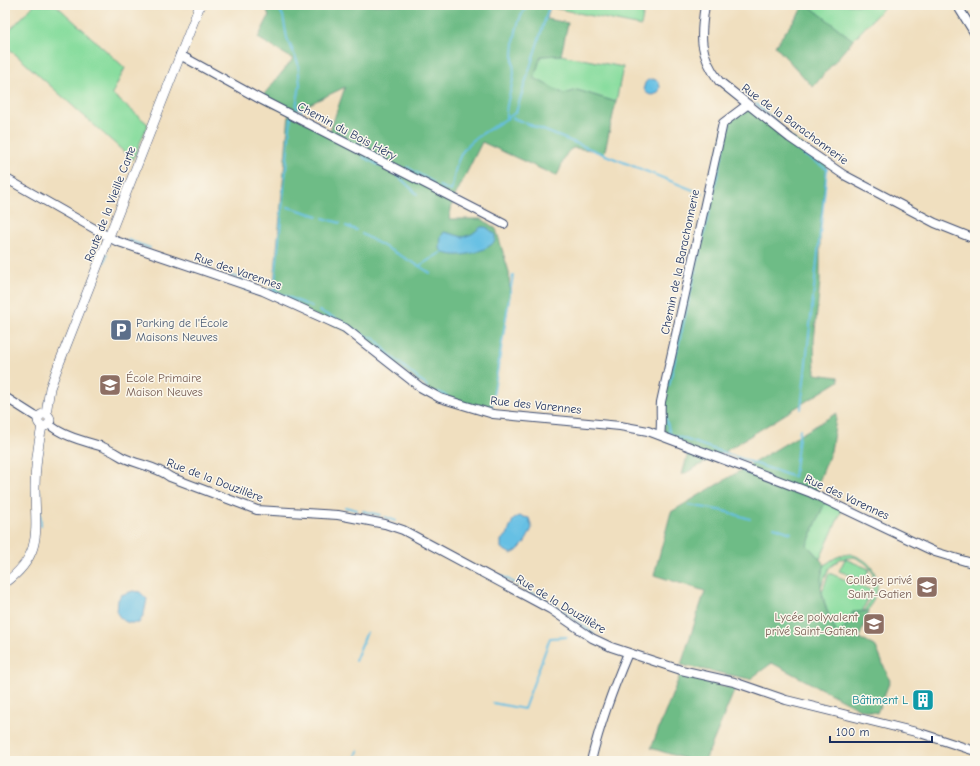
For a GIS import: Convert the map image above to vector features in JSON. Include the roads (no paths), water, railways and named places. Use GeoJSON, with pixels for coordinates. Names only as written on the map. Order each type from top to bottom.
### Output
{"type":"FeatureCollection","features":[{"type":"Feature","properties":{"kind":"street","name":"Route de la Vieille Carte"},"geometry":{"type":"LineString","coordinates":[[5,583],[23,567],[35,542],[35,486],[44,420],[53,381],[200,5]]}},
{"type":"Feature","properties":{"kind":"street","name":"Rue de la Barachonnerie"},"geometry":{"type":"LineString","coordinates":[[705,5],[701,39],[706,62],[719,81],[747,105],[760,112],[816,157],[844,175],[935,223],[975,239]]}},
{"type":"Feature","properties":{"kind":"street"},"geometry":{"type":"LineString","coordinates":[[958,5],[975,34]]}},
{"type":"Feature","properties":{"kind":"street","name":"Chemin du Bois Héry"},"geometry":{"type":"LineString","coordinates":[[180,55],[260,99],[504,224]]}},
{"type":"Feature","properties":{"kind":"street","name":"Chemin de la Barachonnerie"},"geometry":{"type":"LineString","coordinates":[[660,435],[662,424],[660,412],[661,402],[723,123],[747,105]]}},
{"type":"Feature","properties":{"kind":"street","name":"Rue des Varennes"},"geometry":{"type":"LineString","coordinates":[[5,178],[109,238],[263,291],[322,316],[357,336],[420,387],[449,402],[493,414],[620,426],[648,431],[809,492],[935,552],[975,564]]}},
{"type":"Feature","properties":{"kind":"street","name":"Rue de la Douzillère"},"geometry":{"type":"LineString","coordinates":[[5,397],[44,420],[56,429],[164,472],[170,477],[199,489],[257,510],[338,515],[370,520],[397,528],[550,609],[592,638],[628,653],[699,675],[734,682],[786,700],[920,733],[975,751]]}},
{"type":"Feature","properties":{"kind":"street"},"geometry":{"type":"LineString","coordinates":[[591,761],[601,724],[628,653]]}},
{"type":"Feature","properties":{"kind":"water"},"geometry":{"type":"Polygon","coordinates":[[[649,79],[655,79],[660,84],[658,93],[655,95],[649,95],[644,90],[644,84],[649,79]]]}},
{"type":"Feature","properties":{"kind":"water"},"geometry":{"type":"Polygon","coordinates":[[[481,227],[486,227],[495,234],[495,241],[484,249],[468,254],[452,255],[445,253],[440,249],[441,237],[444,232],[463,237],[472,234],[481,227]]]}},
{"type":"Feature","properties":{"kind":"water"},"geometry":{"type":"Polygon","coordinates":[[[519,516],[529,518],[532,528],[521,547],[511,554],[501,548],[501,540],[507,535],[513,520],[519,516]]]}},
{"type":"Feature","properties":{"kind":"water"},"geometry":{"type":"Polygon","coordinates":[[[133,591],[140,592],[147,599],[144,614],[139,623],[126,622],[117,613],[118,600],[121,595],[133,591]]]}},
{"type":"Feature","properties":{"kind":"waterway"},"geometry":{"type":"LineString","coordinates":[[277,5],[283,16],[287,38],[298,63],[300,85],[296,107],[302,111]]}},
{"type":"Feature","properties":{"kind":"waterway"},"geometry":{"type":"LineString","coordinates":[[506,119],[507,103],[514,74],[513,54],[516,31],[521,16],[529,5]]}},
{"type":"Feature","properties":{"kind":"waterway"},"geometry":{"type":"LineString","coordinates":[[962,5],[967,15]]}},
{"type":"Feature","properties":{"kind":"waterway"},"geometry":{"type":"LineString","coordinates":[[439,186],[451,191],[456,168],[462,152],[483,133],[516,112],[549,7]]}},
{"type":"Feature","properties":{"kind":"waterway"},"geometry":{"type":"LineString","coordinates":[[756,104],[778,123]]}},
{"type":"Feature","properties":{"kind":"waterway"},"geometry":{"type":"LineString","coordinates":[[274,292],[291,117]]}},
{"type":"Feature","properties":{"kind":"waterway"},"geometry":{"type":"LineString","coordinates":[[513,118],[703,194]]}},
{"type":"Feature","properties":{"kind":"waterway"},"geometry":{"type":"LineString","coordinates":[[669,386],[729,125]]}},
{"type":"Feature","properties":{"kind":"waterway"},"geometry":{"type":"LineString","coordinates":[[783,137],[798,151]]}},
{"type":"Feature","properties":{"kind":"waterway"},"geometry":{"type":"LineString","coordinates":[[801,409],[827,169],[802,154]]}},
{"type":"Feature","properties":{"kind":"waterway"},"geometry":{"type":"LineString","coordinates":[[363,157],[395,173],[417,194]]}},
{"type":"Feature","properties":{"kind":"waterway"},"geometry":{"type":"LineString","coordinates":[[407,167],[433,182]]}},
{"type":"Feature","properties":{"kind":"waterway"},"geometry":{"type":"LineString","coordinates":[[288,207],[318,216]]}},
{"type":"Feature","properties":{"kind":"waterway"},"geometry":{"type":"LineString","coordinates":[[323,218],[340,223]]}},
{"type":"Feature","properties":{"kind":"waterway"},"geometry":{"type":"LineString","coordinates":[[346,226],[356,230]]}},
{"type":"Feature","properties":{"kind":"waterway"},"geometry":{"type":"LineString","coordinates":[[362,234],[419,266],[442,252]]}},
{"type":"Feature","properties":{"kind":"waterway"},"geometry":{"type":"LineString","coordinates":[[128,240],[150,248]]}},
{"type":"Feature","properties":{"kind":"waterway"},"geometry":{"type":"LineString","coordinates":[[104,263],[107,254]]}},
{"type":"Feature","properties":{"kind":"waterway"},"geometry":{"type":"LineString","coordinates":[[419,266],[430,273]]}},
{"type":"Feature","properties":{"kind":"waterway"},"geometry":{"type":"LineString","coordinates":[[230,275],[244,280]]}},
{"type":"Feature","properties":{"kind":"waterway"},"geometry":{"type":"LineString","coordinates":[[489,409],[491,410],[513,275]]}},
{"type":"Feature","properties":{"kind":"waterway"},"geometry":{"type":"LineString","coordinates":[[242,288],[259,294]]}},
{"type":"Feature","properties":{"kind":"waterway"},"geometry":{"type":"LineString","coordinates":[[269,289],[312,307]]}},
{"type":"Feature","properties":{"kind":"waterway"},"geometry":{"type":"LineString","coordinates":[[319,311],[341,321],[363,335],[375,339],[391,356],[427,386]]}},
{"type":"Feature","properties":{"kind":"waterway"},"geometry":{"type":"LineString","coordinates":[[438,392],[447,396]]}},
{"type":"Feature","properties":{"kind":"waterway"},"geometry":{"type":"LineString","coordinates":[[5,403],[9,406]]}},
{"type":"Feature","properties":{"kind":"waterway"},"geometry":{"type":"LineString","coordinates":[[664,410],[670,434],[794,477],[800,429]]}},
{"type":"Feature","properties":{"kind":"waterway"},"geometry":{"type":"LineString","coordinates":[[743,471],[758,477]]}},
{"type":"Feature","properties":{"kind":"waterway"},"geometry":{"type":"LineString","coordinates":[[40,492],[40,503]]}},
{"type":"Feature","properties":{"kind":"waterway"},"geometry":{"type":"LineString","coordinates":[[689,505],[724,511],[750,519]]}},
{"type":"Feature","properties":{"kind":"waterway"},"geometry":{"type":"LineString","coordinates":[[345,507],[357,510]]}},
{"type":"Feature","properties":{"kind":"waterway"},"geometry":{"type":"LineString","coordinates":[[40,510],[41,526]]}},
{"type":"Feature","properties":{"kind":"waterway"},"geometry":{"type":"LineString","coordinates":[[363,511],[380,515]]}},
{"type":"Feature","properties":{"kind":"waterway"},"geometry":{"type":"LineString","coordinates":[[385,517],[396,521]]}},
{"type":"Feature","properties":{"kind":"waterway"},"geometry":{"type":"LineString","coordinates":[[774,527],[791,533]]}},
{"type":"Feature","properties":{"kind":"waterway"},"geometry":{"type":"LineString","coordinates":[[500,575],[558,607],[594,634]]}},
{"type":"Feature","properties":{"kind":"waterway"},"geometry":{"type":"LineString","coordinates":[[355,661],[367,632]]}},
{"type":"Feature","properties":{"kind":"waterway"},"geometry":{"type":"LineString","coordinates":[[493,703],[524,709],[550,638],[567,637]]}},
{"type":"Feature","properties":{"kind":"waterway"},"geometry":{"type":"LineString","coordinates":[[354,761],[358,751]]}},
{"type":"Feature","properties":{"kind":"place","name":"Parking de l'École Maisons Neuves"},"geometry":{"type":"Point","coordinates":[121,330]}},
{"type":"Feature","properties":{"kind":"place","name":"École Primaire Maison Neuves"},"geometry":{"type":"Point","coordinates":[110,385]}},
{"type":"Feature","properties":{"kind":"place","name":"Collège privé Saint-Gatien"},"geometry":{"type":"Point","coordinates":[927,587]}},
{"type":"Feature","properties":{"kind":"place","name":"Lycée polyvalent privé Saint-Gatien"},"geometry":{"type":"Point","coordinates":[874,624]}},
{"type":"Feature","properties":{"kind":"place","name":"Bâtiment L"},"geometry":{"type":"Point","coordinates":[923,700]}}]}
